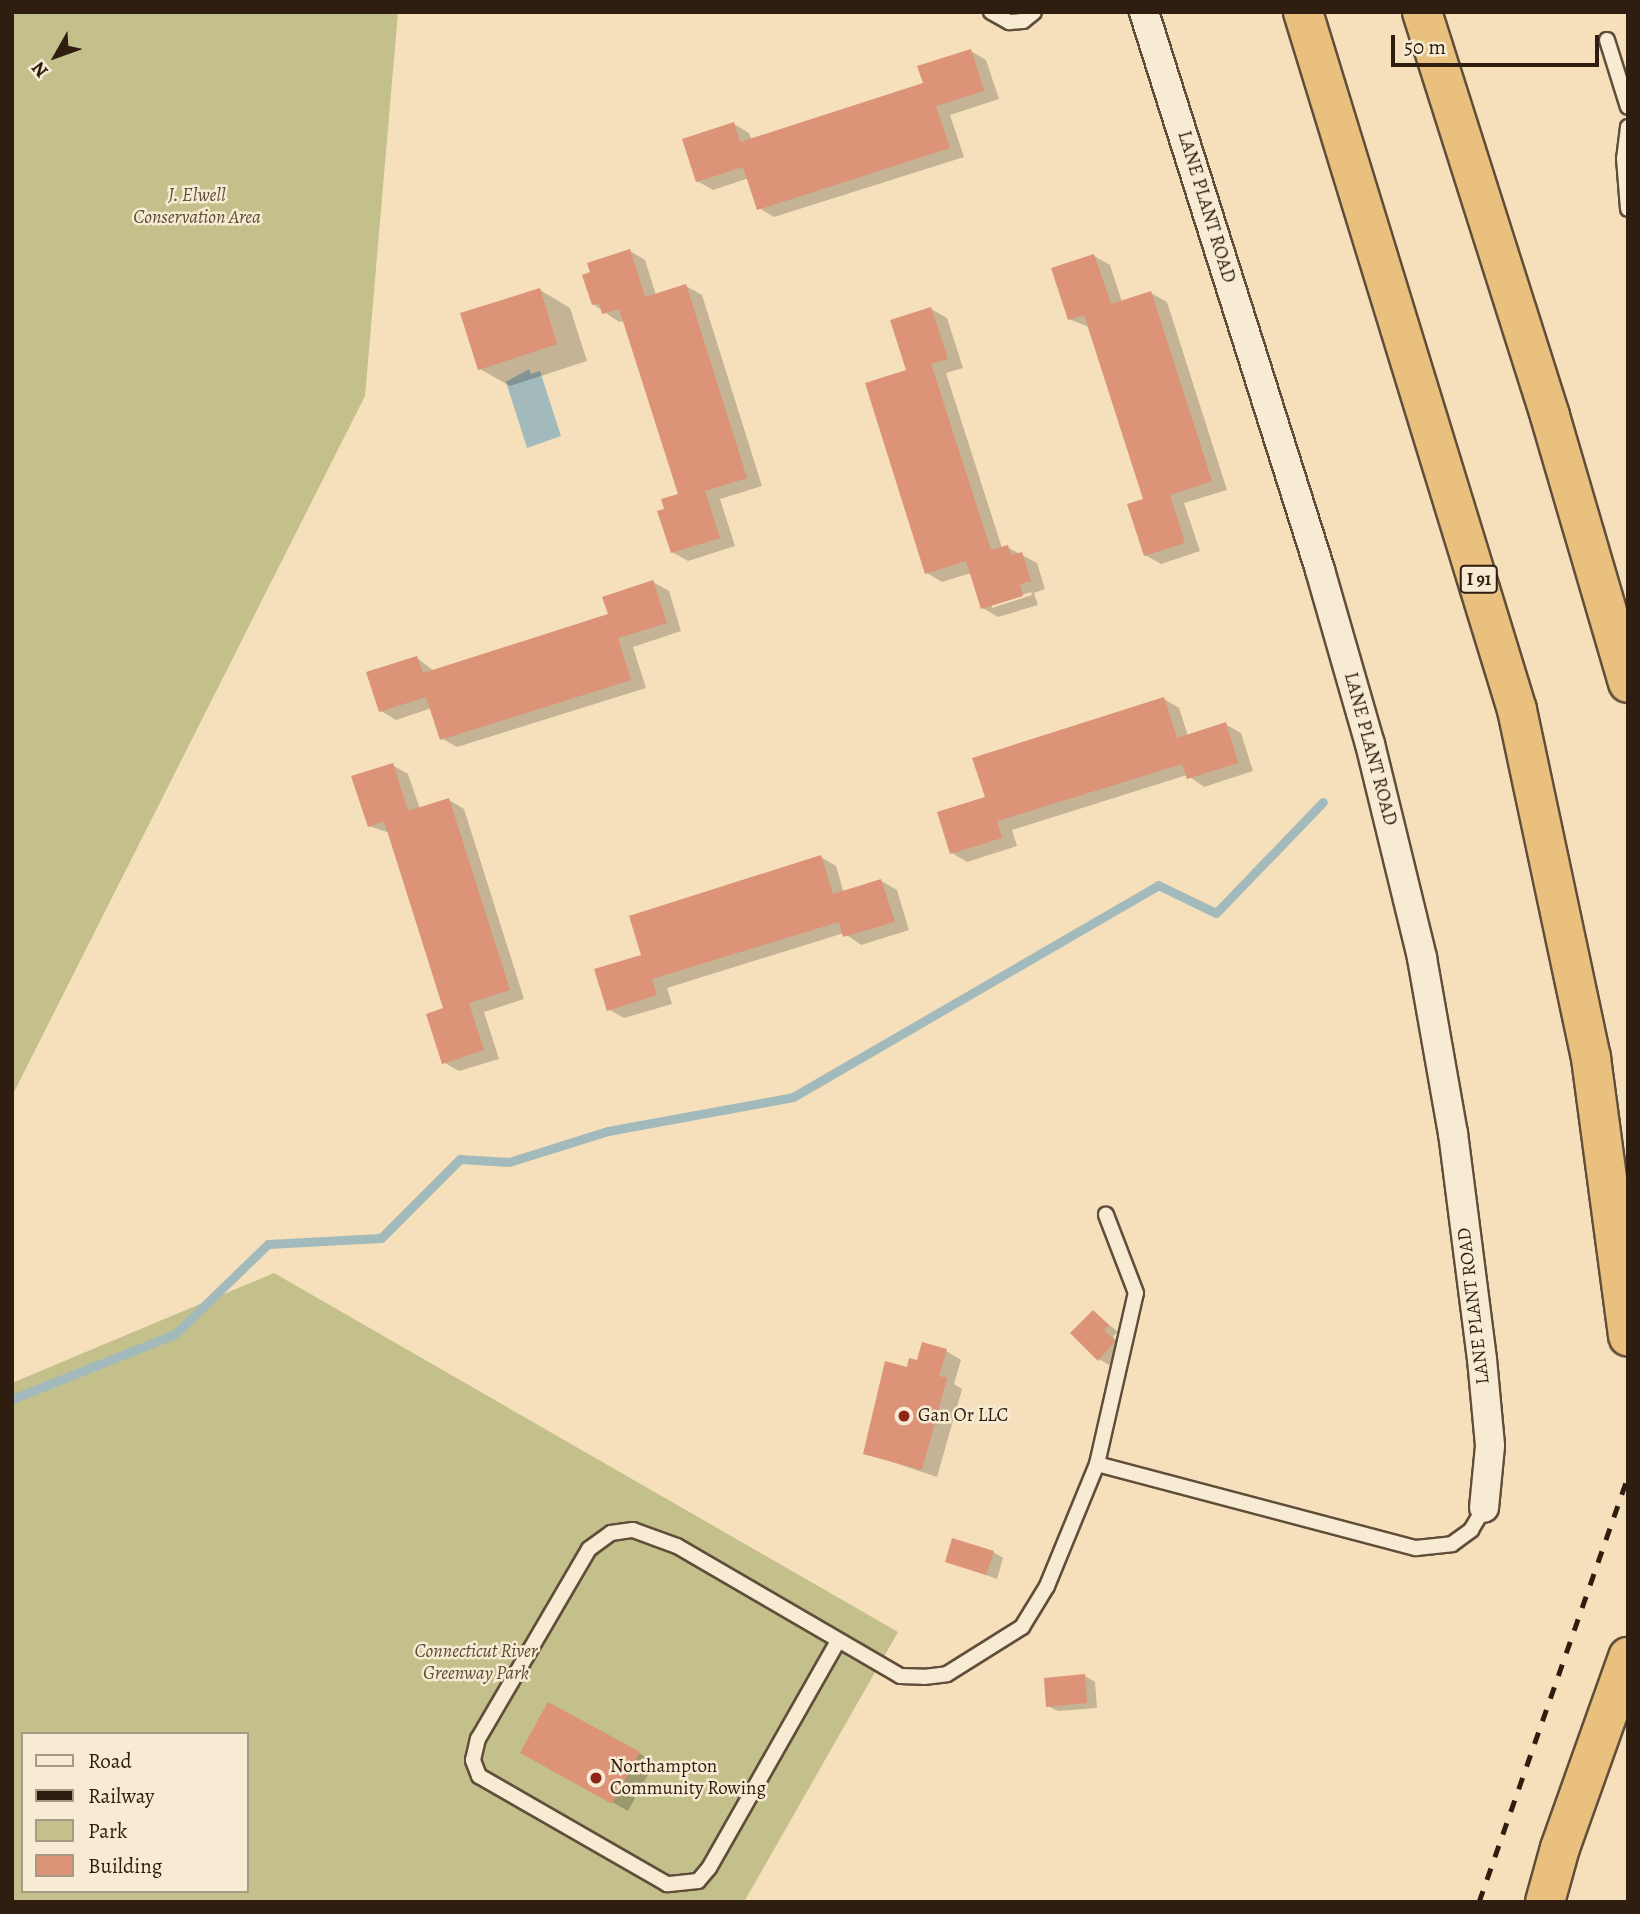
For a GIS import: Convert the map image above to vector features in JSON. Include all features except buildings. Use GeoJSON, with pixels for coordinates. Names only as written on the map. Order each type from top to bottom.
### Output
{"type":"FeatureCollection","features":[{"type":"Feature","properties":{"kind":"highway","name":"I 91"},"geometry":{"type":"LineString","coordinates":[[1303,12],[1517,710],[1555,875],[1608,1158],[1628,1337]]}},
{"type":"Feature","properties":{"kind":"highway"},"geometry":{"type":"LineString","coordinates":[[1422,12],[1550,416],[1628,683]]}},
{"type":"Feature","properties":{"kind":"highway"},"geometry":{"type":"LineString","coordinates":[[1545,1902],[1560,1848],[1628,1657]]}},
{"type":"Feature","properties":{"kind":"street","name":"LANE PLANT ROAD"},"geometry":{"type":"LineString","coordinates":[[1144,12],[1320,570],[1370,744],[1422,958],[1453,1133],[1482,1359],[1490,1447],[1484,1508]]}},
{"type":"Feature","properties":{"kind":"lane"},"geometry":{"type":"LineString","coordinates":[[991,12],[1009,22],[1023,21],[1034,12]]}},
{"type":"Feature","properties":{"kind":"lane"},"geometry":{"type":"LineString","coordinates":[[1608,40],[1628,107]]}},
{"type":"Feature","properties":{"kind":"lane"},"geometry":{"type":"LineString","coordinates":[[1628,127],[1624,158],[1628,209]]}},
{"type":"Feature","properties":{"kind":"lane"},"geometry":{"type":"LineString","coordinates":[[838,1641],[698,1881],[667,1884],[479,1776],[473,1760],[478,1739],[589,1549],[611,1533],[633,1530],[677,1546],[900,1676],[947,1674],[1022,1627],[1047,1586],[1097,1464],[1136,1293],[1106,1215]]}},
{"type":"Feature","properties":{"kind":"lane"},"geometry":{"type":"LineString","coordinates":[[1097,1464],[1416,1548],[1452,1545],[1471,1530],[1484,1508]]}},
{"type":"Feature","properties":{"kind":"green space","name":"J. Elwell Conservation Area"},"geometry":{"type":"Polygon","coordinates":[[[12,12],[398,12],[365,396],[12,1096],[12,12]]]}},
{"type":"Feature","properties":{"kind":"green space","name":"Connecticut River Greenway Park"},"geometry":{"type":"Polygon","coordinates":[[[274,1273],[898,1632],[744,1902],[12,1902],[12,1383],[274,1273]]]}},
{"type":"Feature","properties":{"kind":"water"},"geometry":{"type":"Polygon","coordinates":[[[529,369],[531,374],[540,371],[561,436],[527,448],[506,382],[529,369]]]}},
{"type":"Feature","properties":{"kind":"waterway"},"geometry":{"type":"LineString","coordinates":[[12,1399],[175,1334],[268,1244],[381,1238],[460,1159],[509,1162],[608,1131],[793,1097],[1158,885],[1216,913],[1323,802]]}},
{"type":"Feature","properties":{"kind":"railway"},"geometry":{"type":"LineString","coordinates":[[1479,1902],[1628,1477]]}},
{"type":"Feature","properties":{"kind":"place","name":"Gan Or LLC"},"geometry":{"type":"Point","coordinates":[904,1416]}},
{"type":"Feature","properties":{"kind":"place","name":"Northampton Community Rowing"},"geometry":{"type":"Point","coordinates":[596,1778]}}]}
